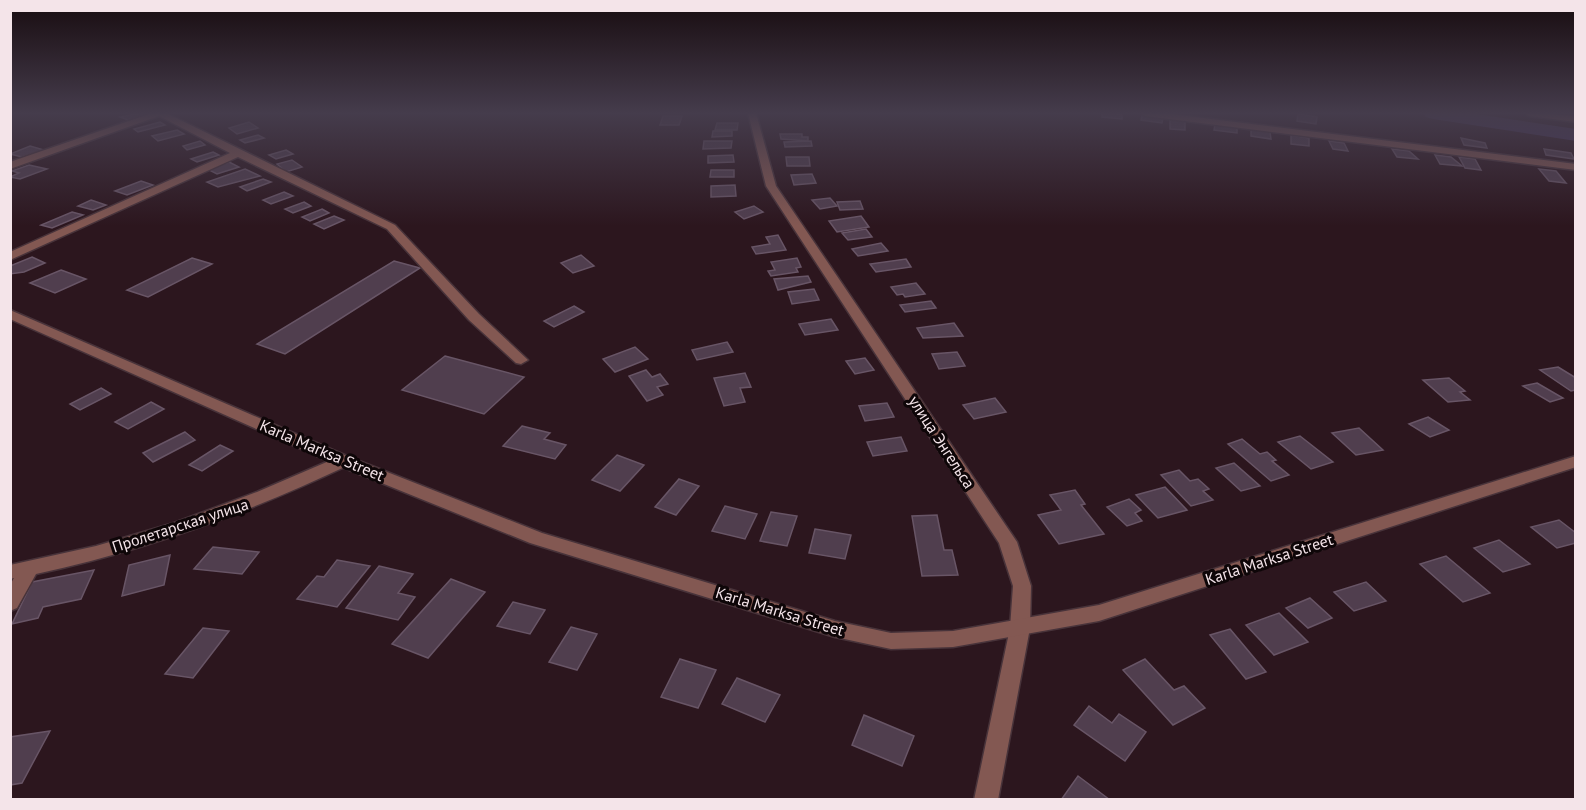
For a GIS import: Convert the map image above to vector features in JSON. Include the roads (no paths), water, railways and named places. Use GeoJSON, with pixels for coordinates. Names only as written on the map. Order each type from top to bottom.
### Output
{"type":"FeatureCollection","features":[{"type":"Feature","properties":{"kind":"street"},"geometry":{"type":"LineString","coordinates":[[10,166],[53,151]]}},
{"type":"Feature","properties":{"kind":"street"},"geometry":{"type":"LineString","coordinates":[[234,151],[391,227],[474,317],[521,360]]}},
{"type":"Feature","properties":{"kind":"street","name":"улица Энгельса"},"geometry":{"type":"LineString","coordinates":[[762,151],[771,186],[1008,542],[1022,586],[1020,628],[986,800]]}},
{"type":"Feature","properties":{"kind":"street"},"geometry":{"type":"LineString","coordinates":[[1446,151],[1575,167]]}},
{"type":"Feature","properties":{"kind":"street"},"geometry":{"type":"LineString","coordinates":[[10,257],[238,153]]}},
{"type":"Feature","properties":{"kind":"street","name":"Karla Marksa Street"},"geometry":{"type":"LineString","coordinates":[[10,314],[343,461],[536,538],[835,629],[891,641],[953,639],[1099,613],[1575,461]]}},
{"type":"Feature","properties":{"kind":"street","name":"Пролетарская улица"},"geometry":{"type":"LineString","coordinates":[[10,572],[138,541],[284,489],[343,461]]}},
{"type":"Feature","properties":{"kind":"street"},"geometry":{"type":"LineString","coordinates":[[10,603],[30,568]]}}]}
